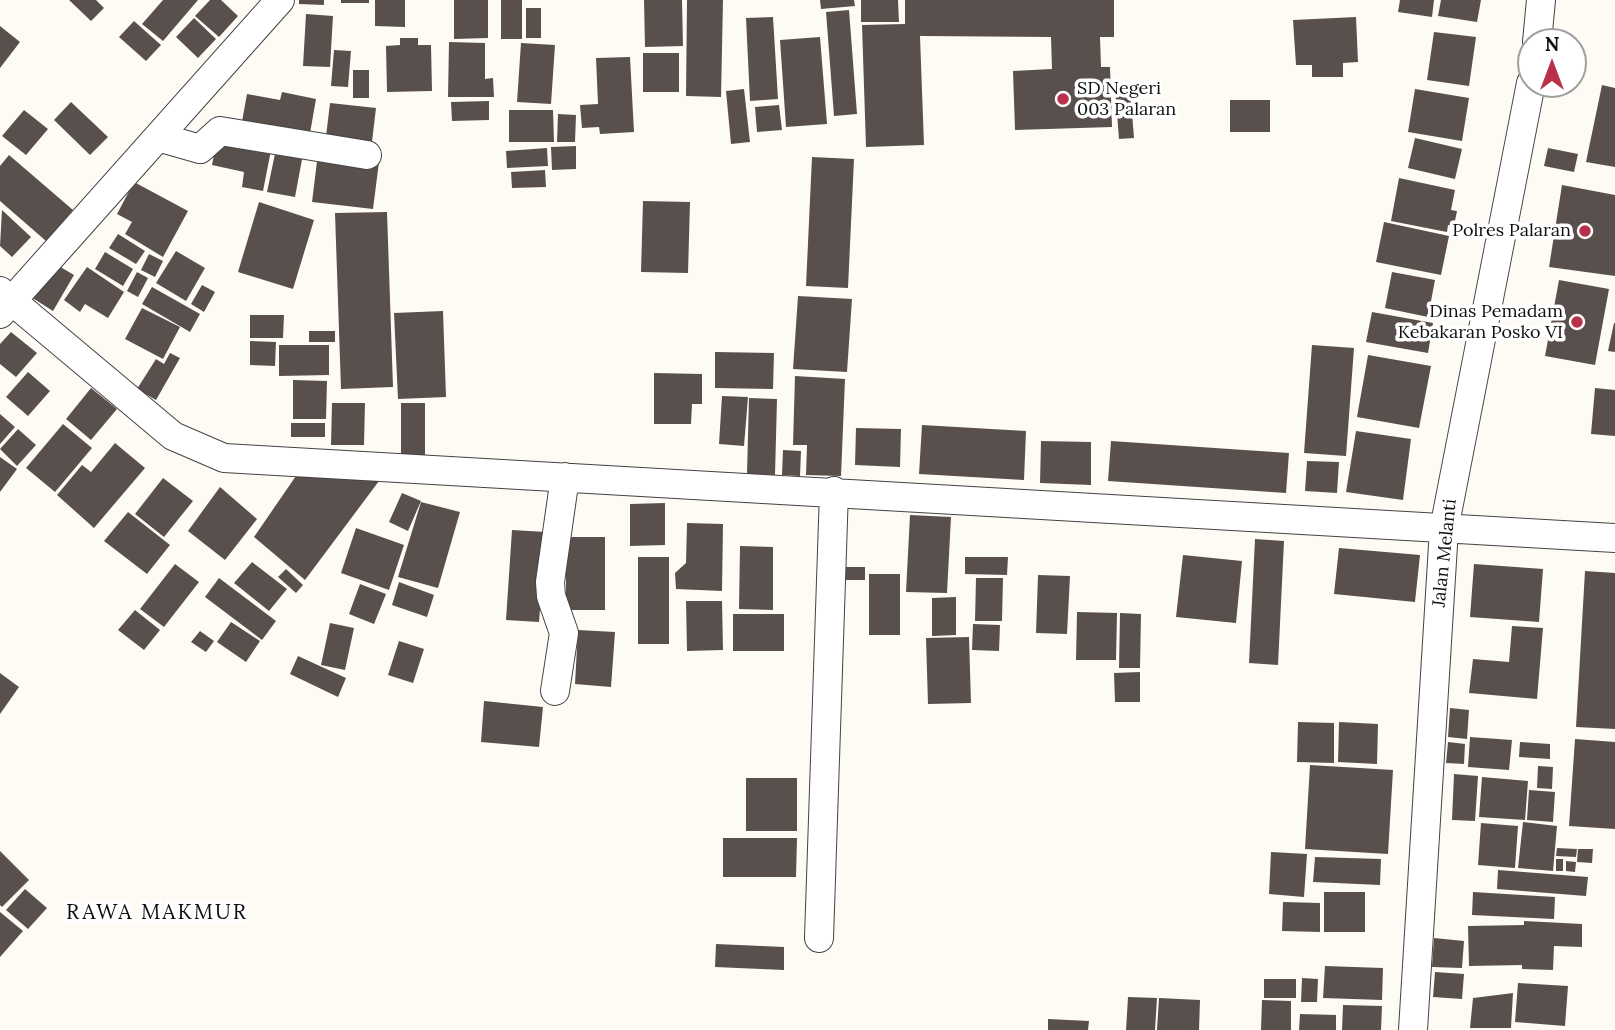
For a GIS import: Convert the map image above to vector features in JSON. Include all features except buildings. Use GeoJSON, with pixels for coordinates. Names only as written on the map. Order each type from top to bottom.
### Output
{"type":"FeatureCollection","features":[{"type":"Feature","properties":{"kind":"street"},"geometry":{"type":"LineString","coordinates":[[280,0],[158,137],[4,302],[173,436],[205,452],[224,458],[1615,538]]}},
{"type":"Feature","properties":{"kind":"street"},"geometry":{"type":"LineString","coordinates":[[1538,28],[1541,0]]}},
{"type":"Feature","properties":{"kind":"street","name":"Jalan Melanti"},"geometry":{"type":"LineString","coordinates":[[1413,1030],[1444,529],[1528,98]]}},
{"type":"Feature","properties":{"kind":"street"},"geometry":{"type":"LineString","coordinates":[[158,137],[200,149],[220,131],[367,155]]}},
{"type":"Feature","properties":{"kind":"street"},"geometry":{"type":"LineString","coordinates":[[555,691],[564,633],[551,596],[550,582],[565,477]]}},
{"type":"Feature","properties":{"kind":"street"},"geometry":{"type":"LineString","coordinates":[[819,938],[834,491]]}},
{"type":"Feature","properties":{"kind":"place","name":"SD Negeri 003 Palaran"},"geometry":{"type":"Point","coordinates":[1063,99]}},
{"type":"Feature","properties":{"kind":"place","name":"Polres Palaran"},"geometry":{"type":"Point","coordinates":[1585,231]}},
{"type":"Feature","properties":{"kind":"place","name":"Dinas Pemadam Kebakaran Posko VI"},"geometry":{"type":"Point","coordinates":[1577,322]}},
{"type":"Feature","properties":{"kind":"district","name":"RAWA MAKMUR"},"geometry":{"type":"Point","coordinates":[157,913]}}]}
